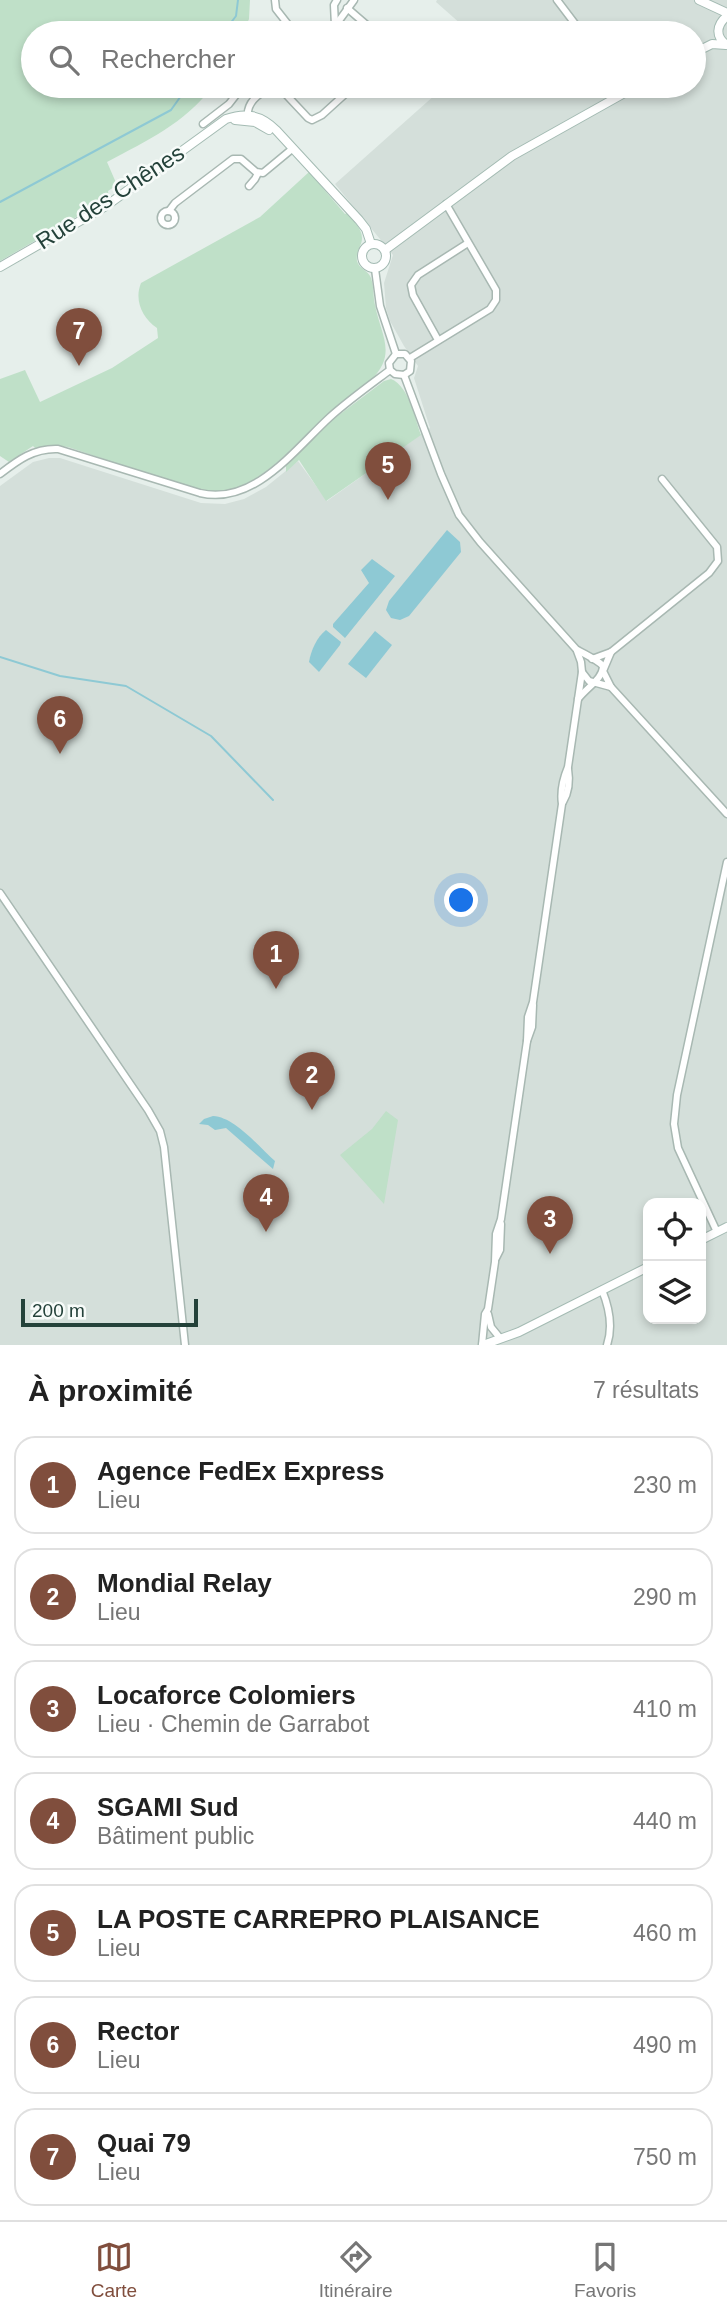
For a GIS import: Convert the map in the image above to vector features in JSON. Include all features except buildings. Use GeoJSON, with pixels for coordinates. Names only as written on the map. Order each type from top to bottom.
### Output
{"type":"FeatureCollection","features":[{"type":"Feature","properties":{"kind":"street"},"geometry":{"type":"LineString","coordinates":[[275,0],[276,9],[285,21]]}},
{"type":"Feature","properties":{"kind":"street"},"geometry":{"type":"LineString","coordinates":[[335,21],[337,0]]}},
{"type":"Feature","properties":{"kind":"street"},"geometry":{"type":"LineString","coordinates":[[338,21],[354,0]]}},
{"type":"Feature","properties":{"kind":"street"},"geometry":{"type":"LineString","coordinates":[[556,0],[573,21]]}},
{"type":"Feature","properties":{"kind":"street"},"geometry":{"type":"LineString","coordinates":[[702,2],[727,15],[706,46]]}},
{"type":"Feature","properties":{"kind":"street"},"geometry":{"type":"LineString","coordinates":[[702,2],[713,13],[719,27],[720,39],[727,45]]}},
{"type":"Feature","properties":{"kind":"street"},"geometry":{"type":"LineString","coordinates":[[335,9],[345,10],[360,21]]}},
{"type":"Feature","properties":{"kind":"street"},"geometry":{"type":"LineString","coordinates":[[706,47],[712,44],[727,45]]}},
{"type":"Feature","properties":{"kind":"street"},"geometry":{"type":"LineString","coordinates":[[204,124],[234,98]]}},
{"type":"Feature","properties":{"kind":"street"},"geometry":{"type":"LineString","coordinates":[[245,118],[256,98]]}},
{"type":"Feature","properties":{"kind":"street"},"geometry":{"type":"LineString","coordinates":[[289,98],[312,120],[322,115],[341,98]]}},
{"type":"Feature","properties":{"kind":"street"},"geometry":{"type":"LineString","coordinates":[[385,250],[518,153],[608,98]]}},
{"type":"Feature","properties":{"kind":"street","name":"Rue des Chênes"},"geometry":{"type":"LineString","coordinates":[[0,267],[106,206],[230,117],[245,118]]}},
{"type":"Feature","properties":{"kind":"street"},"geometry":{"type":"LineString","coordinates":[[245,118],[281,136]]}},
{"type":"Feature","properties":{"kind":"street"},"geometry":{"type":"LineString","coordinates":[[245,118],[264,120],[281,136],[363,225],[371,244]]}},
{"type":"Feature","properties":{"kind":"street"},"geometry":{"type":"LineString","coordinates":[[169,211],[175,203],[235,159],[244,160],[258,173],[267,172],[292,149]]}},
{"type":"Feature","properties":{"kind":"street"},"geometry":{"type":"LineString","coordinates":[[249,186],[258,173]]}},
{"type":"Feature","properties":{"kind":"street"},"geometry":{"type":"LineString","coordinates":[[410,358],[490,309],[496,300],[496,290],[446,204]]}},
{"type":"Feature","properties":{"kind":"street"},"geometry":{"type":"LineString","coordinates":[[438,340],[413,295],[411,285],[418,275],[468,243]]}},
{"type":"Feature","properties":{"kind":"street"},"geometry":{"type":"LineString","coordinates":[[371,244],[381,246],[385,250],[385,262],[375,269],[365,265],[361,256],[366,246],[371,244]]}},
{"type":"Feature","properties":{"kind":"street"},"geometry":{"type":"LineString","coordinates":[[375,269],[380,306],[396,354]]}},
{"type":"Feature","properties":{"kind":"street"},"geometry":{"type":"LineString","coordinates":[[396,354],[405,354],[410,358],[411,368],[404,375]]}},
{"type":"Feature","properties":{"kind":"street"},"geometry":{"type":"LineString","coordinates":[[396,354],[389,363],[390,370],[404,375]]}},
{"type":"Feature","properties":{"kind":"street"},"geometry":{"type":"LineString","coordinates":[[0,474],[29,454],[58,449],[200,494],[209,496],[234,493],[273,471],[339,409],[390,370]]}},
{"type":"Feature","properties":{"kind":"street"},"geometry":{"type":"LineString","coordinates":[[404,375],[448,492],[470,530],[576,649],[600,663],[611,687],[727,814]]}},
{"type":"Feature","properties":{"kind":"street"},"geometry":{"type":"LineString","coordinates":[[500,1338],[491,1326],[488,1309],[495,1242],[501,1219],[527,1041],[533,1027],[533,1003],[562,804],[561,793],[568,767],[582,670],[586,662],[611,652],[709,573],[718,561],[716,547],[662,479]]}},
{"type":"Feature","properties":{"kind":"street"},"geometry":{"type":"LineString","coordinates":[[576,649],[586,679],[611,687]]}},
{"type":"Feature","properties":{"kind":"street"},"geometry":{"type":"LineString","coordinates":[[578,699],[593,681],[600,678],[611,652]]}},
{"type":"Feature","properties":{"kind":"street"},"geometry":{"type":"LineString","coordinates":[[717,1232],[681,1158],[674,1124],[677,1095],[727,862]]}},
{"type":"Feature","properties":{"kind":"street"},"geometry":{"type":"LineString","coordinates":[[0,893],[152,1115],[162,1135],[185,1345]]}},
{"type":"Feature","properties":{"kind":"street"},"geometry":{"type":"LineString","coordinates":[[706,1238],[727,1227]]}},
{"type":"Feature","properties":{"kind":"street"},"geometry":{"type":"LineString","coordinates":[[488,1309],[485,1314],[483,1345],[519,1332],[643,1270]]}},
{"type":"Feature","properties":{"kind":"street"},"geometry":{"type":"LineString","coordinates":[[602,1290],[610,1321],[607,1345]]}},
{"type":"Feature","properties":{"kind":"shaded area"},"geometry":{"type":"Polygon","coordinates":[[[727,0],[727,1345],[0,1345],[0,486],[33,462],[60,458],[201,503],[225,504],[244,499],[266,487],[298,461],[327,501],[430,428],[414,378],[418,366],[390,321],[386,308],[384,283],[393,255],[335,184],[432,98],[706,98],[706,21],[457,21],[436,2],[727,0]]]}},
{"type":"Feature","properties":{"kind":"green space"},"geometry":{"type":"Polygon","coordinates":[[[0,0],[250,0],[248,21],[21,21],[21,98],[203,98],[178,121],[107,162],[117,185],[108,191],[109,198],[0,261],[0,0]]]}},
{"type":"Feature","properties":{"kind":"green space"},"geometry":{"type":"Polygon","coordinates":[[[309,172],[361,232],[362,241],[357,261],[371,278],[385,344],[383,362],[370,381],[261,475],[230,489],[193,489],[68,447],[33,446],[9,462],[0,456],[0,379],[25,370],[40,402],[112,368],[158,338],[157,328],[147,319],[139,302],[141,283],[260,217],[309,172]]]}},
{"type":"Feature","properties":{"kind":"green space"},"geometry":{"type":"Polygon","coordinates":[[[391,379],[407,396],[421,435],[326,501],[299,460],[286,472],[286,464],[327,424],[384,381],[391,379]]]}},
{"type":"Feature","properties":{"kind":"green space"},"geometry":{"type":"Polygon","coordinates":[[[386,1111],[398,1120],[384,1204],[340,1155],[372,1129],[386,1111]]]}},
{"type":"Feature","properties":{"kind":"water"},"geometry":{"type":"Polygon","coordinates":[[[447,530],[460,542],[461,552],[409,616],[400,620],[391,618],[386,610],[389,601],[447,530]]]}},
{"type":"Feature","properties":{"kind":"water"},"geometry":{"type":"Polygon","coordinates":[[[372,559],[395,576],[345,638],[333,624],[369,583],[361,570],[372,559]]]}},
{"type":"Feature","properties":{"kind":"water"},"geometry":{"type":"Polygon","coordinates":[[[326,630],[341,642],[319,672],[309,662],[315,644],[326,630]]]}},
{"type":"Feature","properties":{"kind":"water"},"geometry":{"type":"Polygon","coordinates":[[[375,631],[392,645],[366,678],[348,664],[375,631]]]}},
{"type":"Feature","properties":{"kind":"water"},"geometry":{"type":"Polygon","coordinates":[[[213,1116],[230,1121],[246,1134],[275,1161],[273,1169],[226,1128],[215,1130],[208,1125],[199,1124],[213,1116]]]}},
{"type":"Feature","properties":{"kind":"waterway"},"geometry":{"type":"LineString","coordinates":[[232,21],[236,16],[238,0]]}},
{"type":"Feature","properties":{"kind":"waterway"},"geometry":{"type":"LineString","coordinates":[[0,202],[171,110],[180,98]]}},
{"type":"Feature","properties":{"kind":"waterway"},"geometry":{"type":"LineString","coordinates":[[0,657],[60,676],[126,686],[211,736],[273,800]]}},
{"type":"Feature","properties":{"kind":"place","name":"Quai 79"},"geometry":{"type":"Point","coordinates":[79,366]}},
{"type":"Feature","properties":{"kind":"place","name":"LA POSTE CARREPRO PLAISANCE"},"geometry":{"type":"Point","coordinates":[388,500]}},
{"type":"Feature","properties":{"kind":"place","name":"Rector"},"geometry":{"type":"Point","coordinates":[60,754]}},
{"type":"Feature","properties":{"kind":"place","name":"Agence FedEx Express"},"geometry":{"type":"Point","coordinates":[276,989]}},
{"type":"Feature","properties":{"kind":"place","name":"Mondial Relay"},"geometry":{"type":"Point","coordinates":[312,1110]}},
{"type":"Feature","properties":{"kind":"place","name":"SGAMI Sud"},"geometry":{"type":"Point","coordinates":[266,1232]}},
{"type":"Feature","properties":{"kind":"place","name":"Locaforce Colomiers"},"geometry":{"type":"Point","coordinates":[550,1254]}}]}
